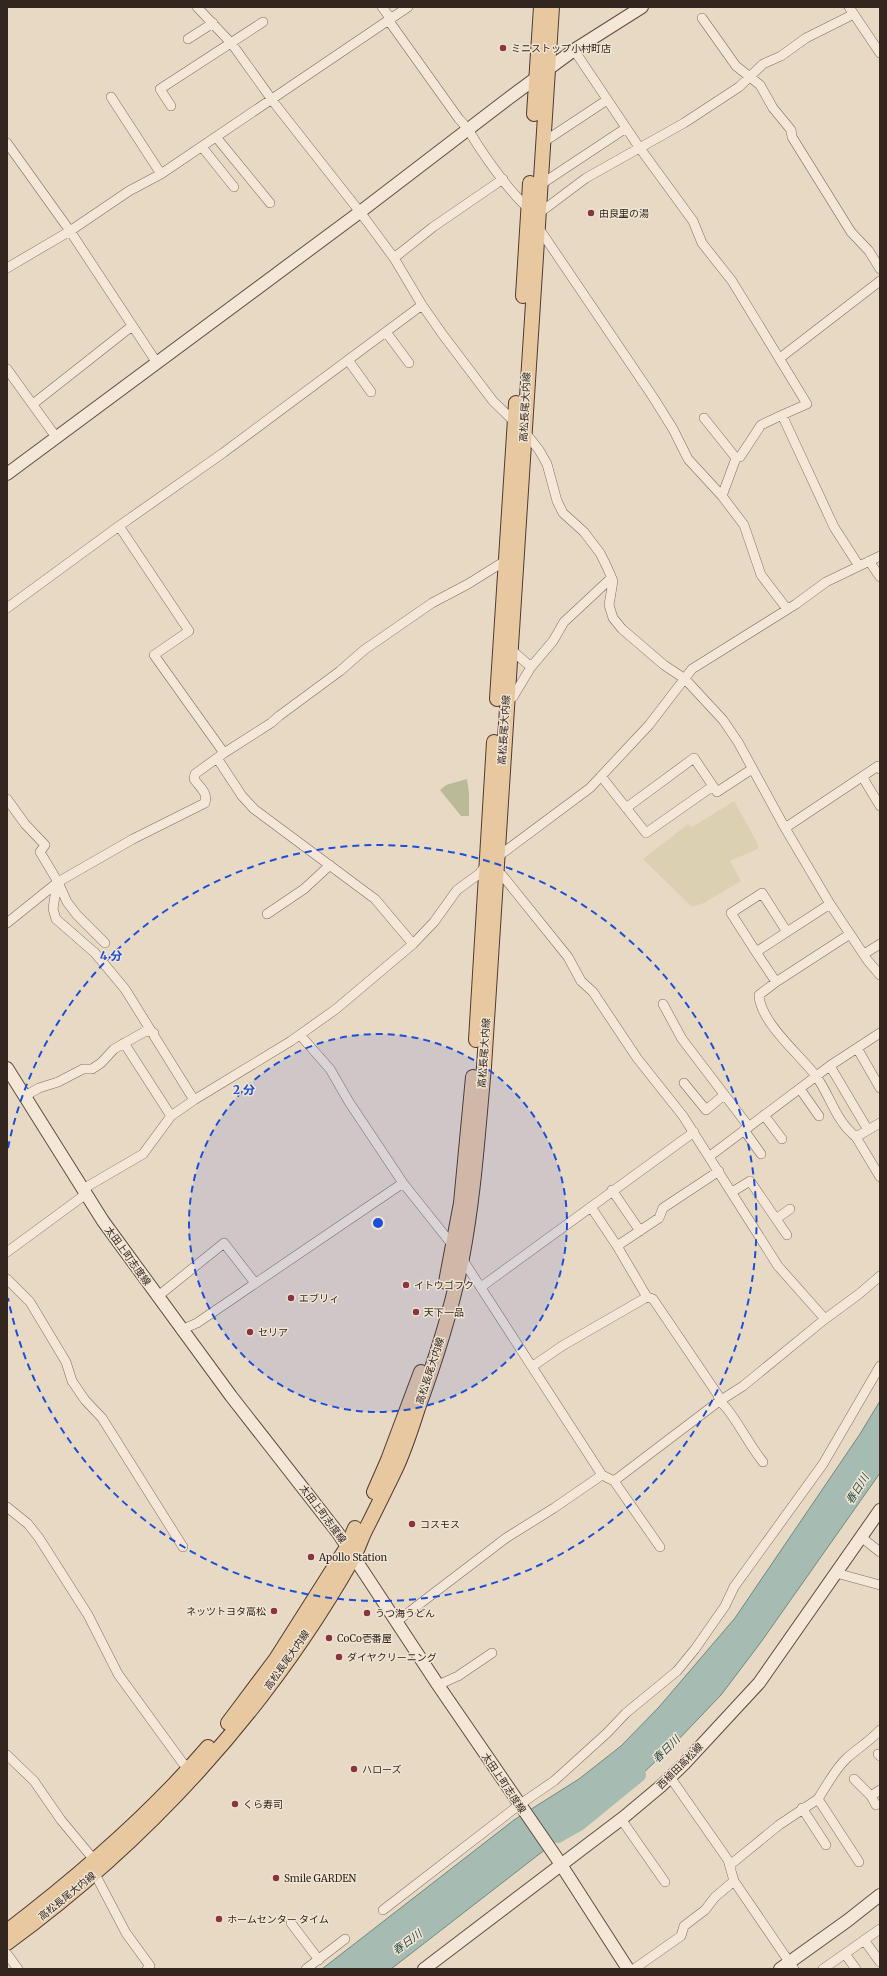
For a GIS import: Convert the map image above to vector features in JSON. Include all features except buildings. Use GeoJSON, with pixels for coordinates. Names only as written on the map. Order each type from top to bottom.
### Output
{"type":"FeatureCollection","features":[{"type":"Feature","properties":{"kind":"main road","name":"高松長尾大内線"},"geometry":{"type":"LineString","coordinates":[[493,865],[510,557],[535,216],[542,143],[541,7]]}},
{"type":"Feature","properties":{"kind":"main road","name":"高松長尾大内線"},"geometry":{"type":"LineString","coordinates":[[520,427],[525,406],[542,74],[552,7]]}},
{"type":"Feature","properties":{"kind":"main road"},"geometry":{"type":"LineString","coordinates":[[7,474],[56,436],[360,212],[574,50],[642,7]]}},
{"type":"Feature","properties":{"kind":"main road","name":"高松長尾大内線"},"geometry":{"type":"LineString","coordinates":[[7,1943],[53,1909],[95,1868],[134,1824],[192,1773],[276,1659],[351,1553],[362,1536],[398,1464],[434,1363],[458,1253],[466,1164],[477,1090],[510,651],[510,557]]}},
{"type":"Feature","properties":{"kind":"main road","name":"太田上町志度線"},"geometry":{"type":"LineString","coordinates":[[7,1068],[103,1222],[181,1330],[334,1528],[520,1807],[558,1860],[628,1969]]}},
{"type":"Feature","properties":{"kind":"main road","name":"西植田高松線"},"geometry":{"type":"LineString","coordinates":[[424,1969],[558,1860],[620,1819],[670,1777],[759,1683],[880,1510]]}},
{"type":"Feature","properties":{"kind":"main road","name":"高松長尾大内線"},"geometry":{"type":"LineString","coordinates":[[7,1931],[95,1868]]}},
{"type":"Feature","properties":{"kind":"main road"},"geometry":{"type":"LineString","coordinates":[[780,1969],[792,1965],[880,1894]]}},
{"type":"Feature","properties":{"kind":"street"},"geometry":{"type":"LineString","coordinates":[[198,7],[232,44],[272,99],[360,212],[394,258],[422,305],[443,335],[493,401],[520,427],[546,464],[557,501],[563,513],[584,532],[600,553],[613,581],[609,605],[613,618],[622,629],[664,665],[685,679],[723,720],[738,742],[785,828],[830,904],[880,975]]}},
{"type":"Feature","properties":{"kind":"street"},"geometry":{"type":"LineString","coordinates":[[382,7],[459,119],[470,129],[478,146],[516,196],[535,216],[653,397],[673,429],[688,459],[722,496],[744,525],[761,575],[787,609]]}},
{"type":"Feature","properties":{"kind":"street"},"geometry":{"type":"LineString","coordinates":[[7,268],[70,230],[129,191],[161,174],[408,7]]}},
{"type":"Feature","properties":{"kind":"street"},"geometry":{"type":"LineString","coordinates":[[535,216],[586,178],[684,123],[738,87],[764,64],[781,56],[806,38],[851,11],[880,53]]}},
{"type":"Feature","properties":{"kind":"street"},"geometry":{"type":"LineString","coordinates":[[702,18],[736,66],[760,85],[773,108],[791,130],[792,137],[851,232],[869,251],[880,269]]}},
{"type":"Feature","properties":{"kind":"street"},"geometry":{"type":"LineString","coordinates":[[171,106],[160,89],[232,44],[263,22]]}},
{"type":"Feature","properties":{"kind":"street"},"geometry":{"type":"LineString","coordinates":[[188,40],[213,23]]}},
{"type":"Feature","properties":{"kind":"street"},"geometry":{"type":"LineString","coordinates":[[574,50],[639,147],[693,221],[702,243],[732,281],[807,404],[761,424],[740,457],[736,458],[722,496]]}},
{"type":"Feature","properties":{"kind":"street"},"geometry":{"type":"LineString","coordinates":[[111,97],[161,174]]}},
{"type":"Feature","properties":{"kind":"street"},"geometry":{"type":"LineString","coordinates":[[542,143],[607,100]]}},
{"type":"Feature","properties":{"kind":"street"},"geometry":{"type":"LineString","coordinates":[[546,181],[626,128]]}},
{"type":"Feature","properties":{"kind":"street"},"geometry":{"type":"LineString","coordinates":[[216,137],[270,203]]}},
{"type":"Feature","properties":{"kind":"street"},"geometry":{"type":"LineString","coordinates":[[7,143],[70,230],[157,363]]}},
{"type":"Feature","properties":{"kind":"street"},"geometry":{"type":"LineString","coordinates":[[202,146],[234,187]]}},
{"type":"Feature","properties":{"kind":"street"},"geometry":{"type":"LineString","coordinates":[[394,258],[439,223],[504,179]]}},
{"type":"Feature","properties":{"kind":"street"},"geometry":{"type":"LineString","coordinates":[[780,358],[880,281]]}},
{"type":"Feature","properties":{"kind":"street"},"geometry":{"type":"LineString","coordinates":[[7,608],[119,526],[223,453],[422,305]]}},
{"type":"Feature","properties":{"kind":"street"},"geometry":{"type":"LineString","coordinates":[[33,404],[132,326]]}},
{"type":"Feature","properties":{"kind":"street"},"geometry":{"type":"LineString","coordinates":[[386,332],[409,363]]}},
{"type":"Feature","properties":{"kind":"street"},"geometry":{"type":"LineString","coordinates":[[348,360],[371,392]]}},
{"type":"Feature","properties":{"kind":"street"},"geometry":{"type":"LineString","coordinates":[[7,369],[56,436]]}},
{"type":"Feature","properties":{"kind":"street"},"geometry":{"type":"LineString","coordinates":[[782,415],[834,527],[859,566]]}},
{"type":"Feature","properties":{"kind":"street"},"geometry":{"type":"LineString","coordinates":[[704,418],[736,458]]}},
{"type":"Feature","properties":{"kind":"street"},"geometry":{"type":"LineString","coordinates":[[119,526],[189,631],[154,655],[220,756],[242,796],[254,809],[375,899],[413,944]]}},
{"type":"Feature","properties":{"kind":"street"},"geometry":{"type":"LineString","coordinates":[[7,1252],[84,1192],[143,1154],[171,1116],[194,1100],[300,1035],[336,1009],[413,944],[434,922],[457,890],[493,865],[590,788],[649,724],[692,669],[787,609],[826,582],[880,556]]}},
{"type":"Feature","properties":{"kind":"street"},"geometry":{"type":"LineString","coordinates":[[7,923],[57,886],[133,839],[205,803],[207,797],[205,792],[194,777],[220,756],[271,723],[340,671],[364,650],[432,603],[468,584],[510,557]]}},
{"type":"Feature","properties":{"kind":"street"},"geometry":{"type":"LineString","coordinates":[[869,561],[880,577]]}},
{"type":"Feature","properties":{"kind":"street"},"geometry":{"type":"LineString","coordinates":[[506,697],[513,697],[531,667],[553,641],[564,622],[608,581],[613,581]]}},
{"type":"Feature","properties":{"kind":"street"},"geometry":{"type":"LineString","coordinates":[[510,651],[515,653],[531,667]]}},
{"type":"Feature","properties":{"kind":"street"},"geometry":{"type":"LineString","coordinates":[[626,808],[694,758],[717,792],[752,769]]}},
{"type":"Feature","properties":{"kind":"street"},"geometry":{"type":"LineString","coordinates":[[785,828],[880,767]]}},
{"type":"Feature","properties":{"kind":"street"},"geometry":{"type":"LineString","coordinates":[[601,776],[646,834],[713,786]]}},
{"type":"Feature","properties":{"kind":"street"},"geometry":{"type":"LineString","coordinates":[[863,778],[880,806]]}},
{"type":"Feature","properties":{"kind":"street"},"geometry":{"type":"LineString","coordinates":[[7,799],[25,824],[45,845],[40,852],[67,902],[77,915],[105,943]]}},
{"type":"Feature","properties":{"kind":"street"},"geometry":{"type":"LineString","coordinates":[[267,914],[304,889],[330,865]]}},
{"type":"Feature","properties":{"kind":"street"},"geometry":{"type":"LineString","coordinates":[[493,865],[512,890],[560,946],[568,957],[581,981],[593,992],[637,1058],[683,1116],[710,1156],[778,1266],[825,1319]]}},
{"type":"Feature","properties":{"kind":"street"},"geometry":{"type":"LineString","coordinates":[[57,886],[53,909],[56,919],[95,953],[114,975],[154,1033],[194,1100]]}},
{"type":"Feature","properties":{"kind":"street"},"geometry":{"type":"LineString","coordinates":[[776,982],[731,913],[762,893],[787,932]]}},
{"type":"Feature","properties":{"kind":"street"},"geometry":{"type":"LineString","coordinates":[[756,952],[830,904]]}},
{"type":"Feature","properties":{"kind":"street"},"geometry":{"type":"LineString","coordinates":[[850,934],[776,982],[759,995],[759,1005],[784,1041],[816,1076],[845,1128],[856,1137],[880,1178]]}},
{"type":"Feature","properties":{"kind":"street"},"geometry":{"type":"LineString","coordinates":[[864,954],[880,944]]}},
{"type":"Feature","properties":{"kind":"street"},"geometry":{"type":"LineString","coordinates":[[663,1004],[682,1039],[724,1095],[761,1154]]}},
{"type":"Feature","properties":{"kind":"street"},"geometry":{"type":"LineString","coordinates":[[25,1096],[39,1088],[58,1082],[84,1069],[92,1069],[102,1063],[114,1049],[146,1031],[154,1033]]}},
{"type":"Feature","properties":{"kind":"street"},"geometry":{"type":"LineString","coordinates":[[710,1156],[816,1076],[880,1033]]}},
{"type":"Feature","properties":{"kind":"street"},"geometry":{"type":"LineString","coordinates":[[300,1035],[330,1069],[349,1102],[403,1183],[458,1253],[602,1474],[614,1481],[660,1547]]}},
{"type":"Feature","properties":{"kind":"street"},"geometry":{"type":"LineString","coordinates":[[124,1043],[171,1116]]}},
{"type":"Feature","properties":{"kind":"street"},"geometry":{"type":"LineString","coordinates":[[857,1048],[880,1088]]}},
{"type":"Feature","properties":{"kind":"street"},"geometry":{"type":"LineString","coordinates":[[830,1066],[868,1130]]}},
{"type":"Feature","properties":{"kind":"street"},"geometry":{"type":"LineString","coordinates":[[684,1083],[706,1110],[724,1095]]}},
{"type":"Feature","properties":{"kind":"street"},"geometry":{"type":"LineString","coordinates":[[800,1088],[819,1116]]}},
{"type":"Feature","properties":{"kind":"street"},"geometry":{"type":"LineString","coordinates":[[764,1115],[782,1139]]}},
{"type":"Feature","properties":{"kind":"street"},"geometry":{"type":"LineString","coordinates":[[856,1137],[880,1123]]}},
{"type":"Feature","properties":{"kind":"street"},"geometry":{"type":"LineString","coordinates":[[481,1287],[612,1190],[694,1132]]}},
{"type":"Feature","properties":{"kind":"street"},"geometry":{"type":"LineString","coordinates":[[617,1246],[659,1218],[662,1208],[719,1171]]}},
{"type":"Feature","properties":{"kind":"street"},"geometry":{"type":"LineString","coordinates":[[732,1192],[750,1181],[787,1235]]}},
{"type":"Feature","properties":{"kind":"street"},"geometry":{"type":"LineString","coordinates":[[181,1330],[197,1323],[403,1183]]}},
{"type":"Feature","properties":{"kind":"street"},"geometry":{"type":"LineString","coordinates":[[612,1190],[640,1231]]}},
{"type":"Feature","properties":{"kind":"street"},"geometry":{"type":"LineString","coordinates":[[591,1206],[647,1297],[653,1299],[718,1395],[719,1401],[727,1409],[747,1441],[763,1462]]}},
{"type":"Feature","properties":{"kind":"street"},"geometry":{"type":"LineString","coordinates":[[776,1219],[790,1209]]}},
{"type":"Feature","properties":{"kind":"street"},"geometry":{"type":"LineString","coordinates":[[157,1298],[224,1243],[255,1283]]}},
{"type":"Feature","properties":{"kind":"street"},"geometry":{"type":"LineString","coordinates":[[614,1481],[719,1401],[743,1386],[880,1276]]}},
{"type":"Feature","properties":{"kind":"street"},"geometry":{"type":"LineString","coordinates":[[7,1279],[30,1302],[66,1362],[72,1381],[85,1400],[102,1418],[183,1547]]}},
{"type":"Feature","properties":{"kind":"street"},"geometry":{"type":"LineString","coordinates":[[533,1366],[562,1346],[647,1297]]}},
{"type":"Feature","properties":{"kind":"street"},"geometry":{"type":"LineString","coordinates":[[383,1910],[554,1781],[577,1762],[626,1713],[662,1685],[682,1665],[725,1606],[734,1587],[822,1464],[880,1366]]}},
{"type":"Feature","properties":{"kind":"street"},"geometry":{"type":"LineString","coordinates":[[396,1622],[506,1538],[554,1508],[602,1474]]}},
{"type":"Feature","properties":{"kind":"street"},"geometry":{"type":"LineString","coordinates":[[7,1507],[28,1524],[39,1538],[88,1615],[118,1674],[192,1773]]}},
{"type":"Feature","properties":{"kind":"street"},"geometry":{"type":"LineString","coordinates":[[861,1537],[880,1552]]}},
{"type":"Feature","properties":{"kind":"street"},"geometry":{"type":"LineString","coordinates":[[836,1573],[880,1585]]}},
{"type":"Feature","properties":{"kind":"street"},"geometry":{"type":"LineString","coordinates":[[438,1685],[458,1676],[492,1653]]}},
{"type":"Feature","properties":{"kind":"street"},"geometry":{"type":"LineString","coordinates":[[730,1865],[802,1808],[818,1799],[831,1778],[846,1759],[868,1743],[880,1730]]}},
{"type":"Feature","properties":{"kind":"street"},"geometry":{"type":"LineString","coordinates":[[9,1761],[34,1781],[95,1868],[126,1933],[150,1966],[147,1969]]}},
{"type":"Feature","properties":{"kind":"street"},"geometry":{"type":"LineString","coordinates":[[670,1777],[728,1860],[734,1881],[760,1921],[792,1965]]}},
{"type":"Feature","properties":{"kind":"street"},"geometry":{"type":"LineString","coordinates":[[854,1779],[871,1796],[876,1805]]}},
{"type":"Feature","properties":{"kind":"street"},"geometry":{"type":"LineString","coordinates":[[871,1796],[880,1790]]}},
{"type":"Feature","properties":{"kind":"street"},"geometry":{"type":"LineString","coordinates":[[818,1799],[859,1862]]}},
{"type":"Feature","properties":{"kind":"street"},"geometry":{"type":"LineString","coordinates":[[802,1808],[826,1845]]}},
{"type":"Feature","properties":{"kind":"street"},"geometry":{"type":"LineString","coordinates":[[620,1819],[665,1882]]}},
{"type":"Feature","properties":{"kind":"street"},"geometry":{"type":"LineString","coordinates":[[634,1969],[681,1936],[684,1926],[705,1910],[715,1897],[734,1881]]}},
{"type":"Feature","properties":{"kind":"street"},"geometry":{"type":"LineString","coordinates":[[291,1923],[319,1960]]}},
{"type":"Feature","properties":{"kind":"street"},"geometry":{"type":"LineString","coordinates":[[823,1969],[880,1929]]}},
{"type":"Feature","properties":{"kind":"street"},"geometry":{"type":"LineString","coordinates":[[306,1969],[345,1939]]}},
{"type":"Feature","properties":{"kind":"street"},"geometry":{"type":"LineString","coordinates":[[864,1940],[880,1962]]}},
{"type":"Feature","properties":{"kind":"street"},"geometry":{"type":"LineString","coordinates":[[7,1954],[18,1969]]}},
{"type":"Feature","properties":{"kind":"street"},"geometry":{"type":"LineString","coordinates":[[845,1954],[856,1969]]}},
{"type":"Feature","properties":{"kind":"shaded area"},"geometry":{"type":"Polygon","coordinates":[[[734,801],[758,844],[758,849],[730,861],[741,881],[704,903],[692,907],[643,859],[688,824],[692,827],[734,801]]]}},
{"type":"Feature","properties":{"kind":"green space"},"geometry":{"type":"Polygon","coordinates":[[[467,779],[469,793],[469,816],[461,816],[440,790],[446,785],[467,779]]]}},
{"type":"Feature","properties":{"kind":"water"},"geometry":{"type":"Polygon","coordinates":[[[880,1401],[880,1473],[761,1642],[721,1695],[676,1742],[640,1776],[391,1969],[322,1969],[514,1820],[579,1779],[621,1746],[659,1707],[735,1618],[860,1434],[880,1401]]]}},
{"type":"Feature","properties":{"kind":"waterway","name":"春日川"},"geometry":{"type":"LineString","coordinates":[[558,1836],[579,1824],[639,1775]]}},
{"type":"Feature","properties":{"kind":"place","name":"ミニストップ小村町店"},"geometry":{"type":"Point","coordinates":[503,48]}},
{"type":"Feature","properties":{"kind":"place","name":"由良里の湯"},"geometry":{"type":"Point","coordinates":[591,213]}},
{"type":"Feature","properties":{"kind":"place","name":"イトウゴフク"},"geometry":{"type":"Point","coordinates":[406,1285]}},
{"type":"Feature","properties":{"kind":"place","name":"エブリィ"},"geometry":{"type":"Point","coordinates":[291,1298]}},
{"type":"Feature","properties":{"kind":"place","name":"天下一品"},"geometry":{"type":"Point","coordinates":[416,1312]}},
{"type":"Feature","properties":{"kind":"place","name":"セリア"},"geometry":{"type":"Point","coordinates":[250,1332]}},
{"type":"Feature","properties":{"kind":"place","name":"コスモス"},"geometry":{"type":"Point","coordinates":[412,1524]}},
{"type":"Feature","properties":{"kind":"place","name":"Apollo Station"},"geometry":{"type":"Point","coordinates":[311,1557]}},
{"type":"Feature","properties":{"kind":"place","name":"ネッツトヨタ高松"},"geometry":{"type":"Point","coordinates":[274,1611]}},
{"type":"Feature","properties":{"kind":"place","name":"うつ海うどん"},"geometry":{"type":"Point","coordinates":[367,1613]}},
{"type":"Feature","properties":{"kind":"place","name":"CoCo壱番屋"},"geometry":{"type":"Point","coordinates":[329,1638]}},
{"type":"Feature","properties":{"kind":"place","name":"ダイヤクリーニング"},"geometry":{"type":"Point","coordinates":[339,1657]}},
{"type":"Feature","properties":{"kind":"place","name":"ハローズ"},"geometry":{"type":"Point","coordinates":[354,1769]}},
{"type":"Feature","properties":{"kind":"place","name":"くら寿司"},"geometry":{"type":"Point","coordinates":[235,1804]}},
{"type":"Feature","properties":{"kind":"place","name":"Smile GARDEN"},"geometry":{"type":"Point","coordinates":[276,1878]}},
{"type":"Feature","properties":{"kind":"place","name":"ホームセンター タイム"},"geometry":{"type":"Point","coordinates":[219,1919]}}]}
